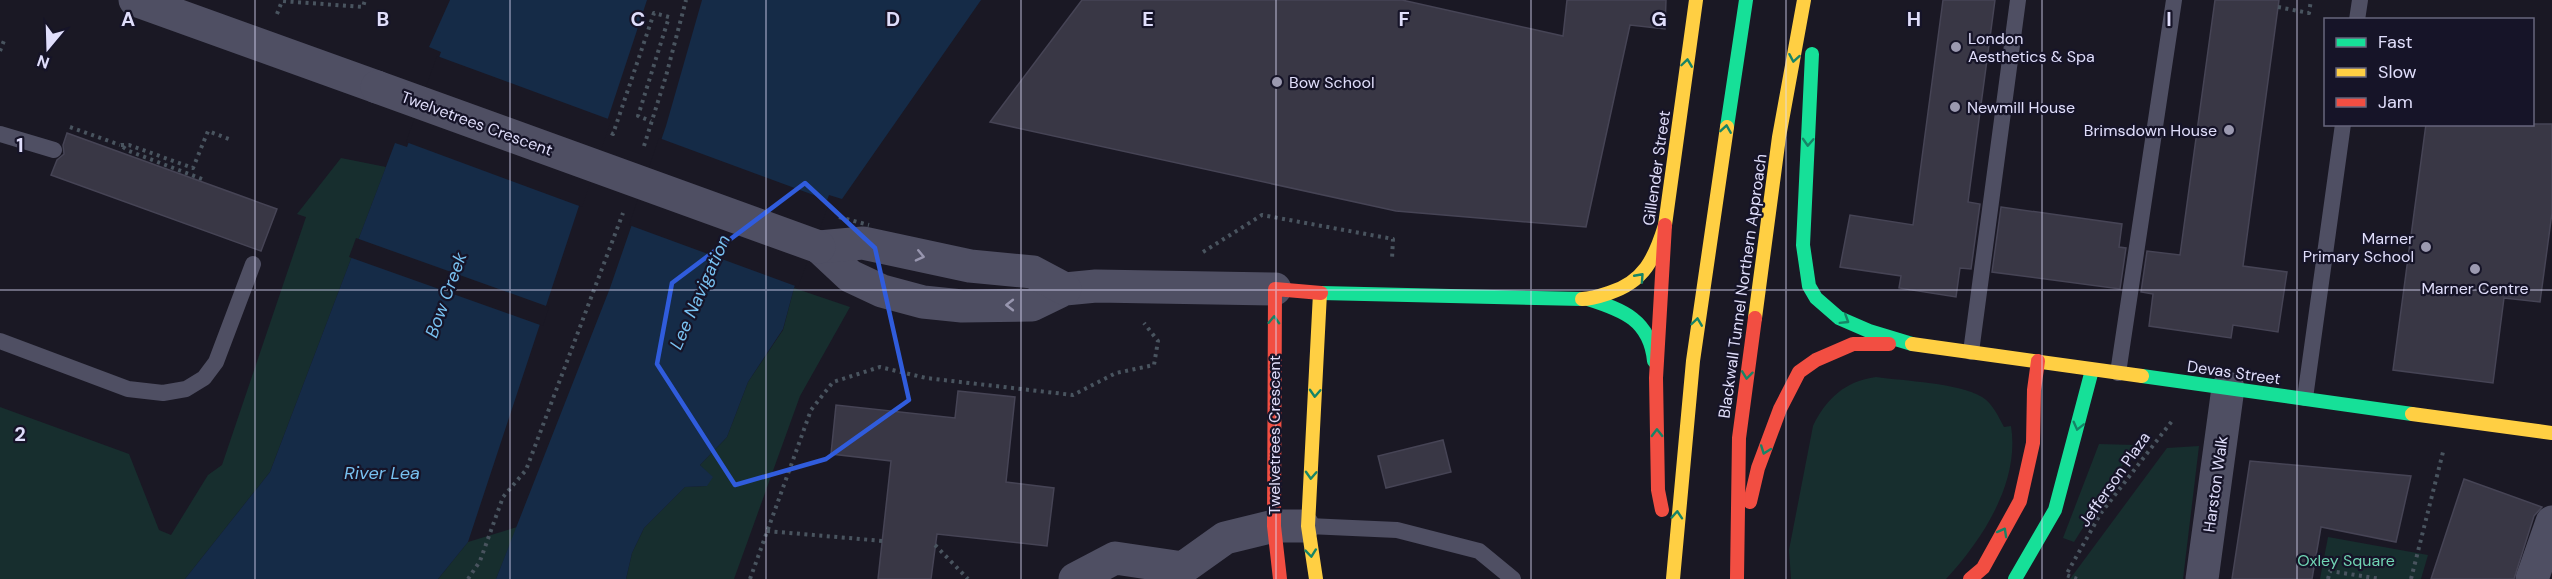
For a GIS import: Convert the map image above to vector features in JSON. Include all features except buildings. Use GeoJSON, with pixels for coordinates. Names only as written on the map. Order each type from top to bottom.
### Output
{"type":"FeatureCollection","features":[{"type":"Feature","properties":{"kind":"main road","name":"Gillender Street"},"geometry":{"type":"LineString","coordinates":[[1588,299],[1613,294],[1633,285],[1647,269],[1657,251],[1665,225],[1696,0]]}},
{"type":"Feature","properties":{"kind":"main road"},"geometry":{"type":"LineString","coordinates":[[1673,576],[1681,460],[1696,331],[1746,0]]}},
{"type":"Feature","properties":{"kind":"main road","name":"Blackwall Tunnel Northern Approach"},"geometry":{"type":"LineString","coordinates":[[1737,579],[1739,438],[1779,137],[1804,0]]}},
{"type":"Feature","properties":{"kind":"main road"},"geometry":{"type":"LineString","coordinates":[[1813,0],[1803,245],[1804,269],[1809,288],[1824,306],[1851,325],[1912,344]]}},
{"type":"Feature","properties":{"kind":"main road"},"geometry":{"type":"LineString","coordinates":[[1665,225],[1656,378],[1658,490],[1673,576]]}},
{"type":"Feature","properties":{"kind":"main road","name":"Twelvetrees Crescent"},"geometry":{"type":"LineString","coordinates":[[1280,579],[1274,526],[1275,290],[1588,299]]}},
{"type":"Feature","properties":{"kind":"main road"},"geometry":{"type":"LineString","coordinates":[[1316,579],[1308,526],[1320,293]]}},
{"type":"Feature","properties":{"kind":"main road"},"geometry":{"type":"LineString","coordinates":[[1588,299],[1616,308],[1637,323],[1651,341],[1656,378]]}},
{"type":"Feature","properties":{"kind":"main road"},"geometry":{"type":"LineString","coordinates":[[1739,545],[1758,468],[1780,409],[1799,372],[1816,360],[1853,344],[1912,344]]}},
{"type":"Feature","properties":{"kind":"main road","name":"Devas Street"},"geometry":{"type":"LineString","coordinates":[[1912,344],[2552,432]]}},
{"type":"Feature","properties":{"kind":"main road"},"geometry":{"type":"LineString","coordinates":[[1970,579],[1983,568],[2020,501],[2033,443],[2034,390],[2038,361]]}},
{"type":"Feature","properties":{"kind":"main road"},"geometry":{"type":"LineString","coordinates":[[2015,579],[2055,510],[2092,370]]}},
{"type":"Feature","properties":{"kind":"street","name":"Twelvetrees Crescent"},"geometry":{"type":"LineString","coordinates":[[135,0],[819,248],[850,276],[882,291],[916,301],[962,306],[1032,305],[1065,290],[1096,286],[1275,290]]}},
{"type":"Feature","properties":{"kind":"street","name":"Twelvetrees Crescent"},"geometry":{"type":"LineString","coordinates":[[819,248],[863,243],[970,266],[1032,272],[1065,290]]}},
{"type":"Feature","properties":{"kind":"street","name":"Harston Walk"},"geometry":{"type":"LineString","coordinates":[[2202,579],[2228,388]]}},
{"type":"Feature","properties":{"kind":"street"},"geometry":{"type":"LineString","coordinates":[[2532,579],[2552,522]]}},
{"type":"Feature","properties":{"kind":"street"},"geometry":{"type":"LineString","coordinates":[[1075,579],[1115,558],[1184,574],[1225,538],[1274,526],[1308,526]]}},
{"type":"Feature","properties":{"kind":"lane"},"geometry":{"type":"LineString","coordinates":[[1971,352],[2018,0]]}},
{"type":"Feature","properties":{"kind":"lane"},"geometry":{"type":"LineString","coordinates":[[2118,373],[2174,0]]}},
{"type":"Feature","properties":{"kind":"lane"},"geometry":{"type":"LineString","coordinates":[[2357,18],[2360,0]]}},
{"type":"Feature","properties":{"kind":"lane"},"geometry":{"type":"LineString","coordinates":[[2305,398],[2343,126]]}},
{"type":"Feature","properties":{"kind":"lane"},"geometry":{"type":"LineString","coordinates":[[0,134],[54,150]]}},
{"type":"Feature","properties":{"kind":"lane"},"geometry":{"type":"LineString","coordinates":[[0,341],[128,388],[163,393],[186,389],[204,378],[216,362],[253,264]]}},
{"type":"Feature","properties":{"kind":"lane"},"geometry":{"type":"LineString","coordinates":[[1308,526],[1397,530],[1469,548],[1479,551],[1513,579]]}},
{"type":"Feature","properties":{"kind":"path"},"geometry":{"type":"LineString","coordinates":[[277,14],[282,1],[363,7],[365,0]]}},
{"type":"Feature","properties":{"kind":"path"},"geometry":{"type":"LineString","coordinates":[[642,151],[666,76],[686,0]]}},
{"type":"Feature","properties":{"kind":"path"},"geometry":{"type":"LineString","coordinates":[[2278,7],[2308,13],[2311,0]]}},
{"type":"Feature","properties":{"kind":"path"},"geometry":{"type":"LineString","coordinates":[[613,134],[654,13],[669,17],[638,116],[651,121]]}},
{"type":"Feature","properties":{"kind":"path"},"geometry":{"type":"LineString","coordinates":[[0,51],[5,38]]}},
{"type":"Feature","properties":{"kind":"path"},"geometry":{"type":"LineString","coordinates":[[54,150],[63,125],[202,178]]}},
{"type":"Feature","properties":{"kind":"path"},"geometry":{"type":"LineString","coordinates":[[120,145],[129,145],[193,168],[208,131],[229,139]]}},
{"type":"Feature","properties":{"kind":"path"},"geometry":{"type":"LineString","coordinates":[[468,579],[480,561],[503,497],[526,470],[627,203]]}},
{"type":"Feature","properties":{"kind":"path"},"geometry":{"type":"LineString","coordinates":[[1198,255],[1262,214],[1393,239],[1391,266]]}},
{"type":"Feature","properties":{"kind":"path"},"geometry":{"type":"LineString","coordinates":[[750,579],[811,410],[833,382],[880,367],[926,378],[1072,395],[1116,373],[1154,365],[1158,341],[1144,323]]}},
{"type":"Feature","properties":{"kind":"path","name":"Jefferson Plaza"},"geometry":{"type":"LineString","coordinates":[[2077,579],[2065,577],[2101,513],[2172,421]]}},
{"type":"Feature","properties":{"kind":"path"},"geometry":{"type":"LineString","coordinates":[[2411,579],[2443,450]]}},
{"type":"Feature","properties":{"kind":"path"},"geometry":{"type":"LineString","coordinates":[[767,531],[883,541]]}},
{"type":"Feature","properties":{"kind":"path"},"geometry":{"type":"LineString","coordinates":[[935,545],[968,579]]}},
{"type":"Feature","properties":{"kind":"path"},"geometry":{"type":"LineString","coordinates":[[2328,579],[2330,571],[2381,579]]}},
{"type":"Feature","properties":{"kind":"highlighted area"},"geometry":{"type":"Polygon","coordinates":[[[805,183],[875,248],[909,400],[826,459],[735,485],[657,364],[672,283],[805,183]]]}},
{"type":"Feature","properties":{"kind":"green space"},"geometry":{"type":"Polygon","coordinates":[[[341,158],[386,167],[270,472],[185,579],[0,579],[0,407],[129,454],[159,530],[171,535],[208,475],[222,465],[306,217],[297,214],[341,158]]]}},
{"type":"Feature","properties":{"kind":"green space"},"geometry":{"type":"Polygon","coordinates":[[[794,288],[850,307],[800,396],[734,579],[626,579],[632,553],[644,528],[685,487],[706,486],[712,477],[700,465],[727,437],[748,382],[783,330],[794,288]]]}},
{"type":"Feature","properties":{"kind":"green space"},"geometry":{"type":"Polygon","coordinates":[[[1876,377],[1931,383],[1972,392],[1989,403],[2004,427],[2011,426],[2010,468],[1996,508],[1973,546],[1946,579],[1791,579],[1789,550],[1813,426],[1830,400],[1838,393],[1855,383],[1876,377]]]}},
{"type":"Feature","properties":{"kind":"green space"},"geometry":{"type":"Polygon","coordinates":[[[2099,444],[2135,445],[2074,542],[2063,538],[2099,444]]]}},
{"type":"Feature","properties":{"kind":"green space"},"geometry":{"type":"Polygon","coordinates":[[[2199,446],[2183,579],[2070,579],[2167,448],[2199,446]]]}},
{"type":"Feature","properties":{"kind":"green space"},"geometry":{"type":"Polygon","coordinates":[[[517,527],[496,579],[438,579],[468,542],[517,527]]]}},
{"type":"Feature","properties":{"kind":"green space","name":"Oxley Square"},"geometry":{"type":"Polygon","coordinates":[[[2328,537],[2428,555],[2421,579],[2320,579],[2328,537]]]}},
{"type":"Feature","properties":{"kind":"water","name":"River Lea"},"geometry":{"type":"Polygon","coordinates":[[[450,0],[647,0],[468,542],[438,579],[185,579],[270,472],[395,143],[407,147],[441,52],[429,47],[450,0]]]}},
{"type":"Feature","properties":{"kind":"water","name":"Lee Navigation"},"geometry":{"type":"Polygon","coordinates":[[[702,0],[981,0],[842,199],[829,195],[794,288],[783,329],[748,382],[727,437],[700,465],[713,477],[707,486],[685,487],[644,528],[632,553],[626,579],[496,579],[610,288],[666,126],[702,0]]]}},
{"type":"Feature","properties":{"kind":"pier"},"geometry":{"type":"Polygon","coordinates":[[[437,56],[611,120],[582,207],[406,142],[437,56]]]}},
{"type":"Feature","properties":{"kind":"pier"},"geometry":{"type":"Polygon","coordinates":[[[659,138],[830,201],[798,287],[629,225],[659,138]]]}},
{"type":"Feature","properties":{"kind":"pier"},"geometry":{"type":"Polygon","coordinates":[[[356,238],[549,307],[543,326],[349,257],[356,238]]]}},
{"type":"Feature","properties":{"kind":"traffic: fast"},"geometry":{"type":"LineString","coordinates":[[1727,127],[1746,0]]}},
{"type":"Feature","properties":{"kind":"traffic: fast"},"geometry":{"type":"LineString","coordinates":[[1812,54],[1803,245],[1809,286],[1816,298],[1839,318],[1869,331],[1912,344]]}},
{"type":"Feature","properties":{"kind":"traffic: fast"},"geometry":{"type":"LineString","coordinates":[[1321,293],[1582,299]]}},
{"type":"Feature","properties":{"kind":"traffic: fast"},"geometry":{"type":"LineString","coordinates":[[1588,299],[1623,313],[1641,326],[1647,336],[1654,361]]}},
{"type":"Feature","properties":{"kind":"traffic: fast"},"geometry":{"type":"LineString","coordinates":[[2015,579],[2055,510],[2092,370]]}},
{"type":"Feature","properties":{"kind":"traffic: fast"},"geometry":{"type":"LineString","coordinates":[[2142,376],[2412,414]]}},
{"type":"Feature","properties":{"kind":"traffic: slow"},"geometry":{"type":"LineString","coordinates":[[1582,299],[1609,293],[1631,282],[1646,267],[1657,248],[1665,225],[1696,0]]}},
{"type":"Feature","properties":{"kind":"traffic: slow"},"geometry":{"type":"LineString","coordinates":[[1755,318],[1779,137],[1804,0]]}},
{"type":"Feature","properties":{"kind":"traffic: slow"},"geometry":{"type":"LineString","coordinates":[[1673,579],[1693,361],[1727,127]]}},
{"type":"Feature","properties":{"kind":"traffic: slow"},"geometry":{"type":"LineString","coordinates":[[1316,579],[1308,526],[1320,293]]}},
{"type":"Feature","properties":{"kind":"traffic: slow"},"geometry":{"type":"LineString","coordinates":[[1912,344],[2142,376]]}},
{"type":"Feature","properties":{"kind":"traffic: slow"},"geometry":{"type":"LineString","coordinates":[[2412,414],[2552,433]]}},
{"type":"Feature","properties":{"kind":"traffic: jam"},"geometry":{"type":"LineString","coordinates":[[1662,510],[1658,490],[1656,378],[1665,225]]}},
{"type":"Feature","properties":{"kind":"traffic: jam"},"geometry":{"type":"LineString","coordinates":[[1280,579],[1274,526],[1275,289],[1321,293]]}},
{"type":"Feature","properties":{"kind":"traffic: jam"},"geometry":{"type":"LineString","coordinates":[[1737,579],[1739,438],[1755,318]]}},
{"type":"Feature","properties":{"kind":"traffic: jam"},"geometry":{"type":"LineString","coordinates":[[1750,502],[1758,468],[1780,409],[1799,372],[1816,360],[1853,344],[1889,344]]}},
{"type":"Feature","properties":{"kind":"traffic: jam"},"geometry":{"type":"LineString","coordinates":[[1970,579],[1983,568],[2020,501],[2033,443],[2034,390],[2038,361]]}},
{"type":"Feature","properties":{"kind":"place","name":"London Aesthetics & Spa"},"geometry":{"type":"Point","coordinates":[1956,47]}},
{"type":"Feature","properties":{"kind":"place","name":"Bow School"},"geometry":{"type":"Point","coordinates":[1277,82]}},
{"type":"Feature","properties":{"kind":"place","name":"Newmill House"},"geometry":{"type":"Point","coordinates":[1955,107]}},
{"type":"Feature","properties":{"kind":"place","name":"Brimsdown House"},"geometry":{"type":"Point","coordinates":[2229,130]}},
{"type":"Feature","properties":{"kind":"place","name":"Marner Primary School"},"geometry":{"type":"Point","coordinates":[2426,247]}},
{"type":"Feature","properties":{"kind":"place","name":"Marner Centre"},"geometry":{"type":"Point","coordinates":[2475,269]}},
{"type":"Feature","properties":{"kind":"water label","name":"Bow Creek"},"geometry":{"type":"Point","coordinates":[446,295]}}]}
